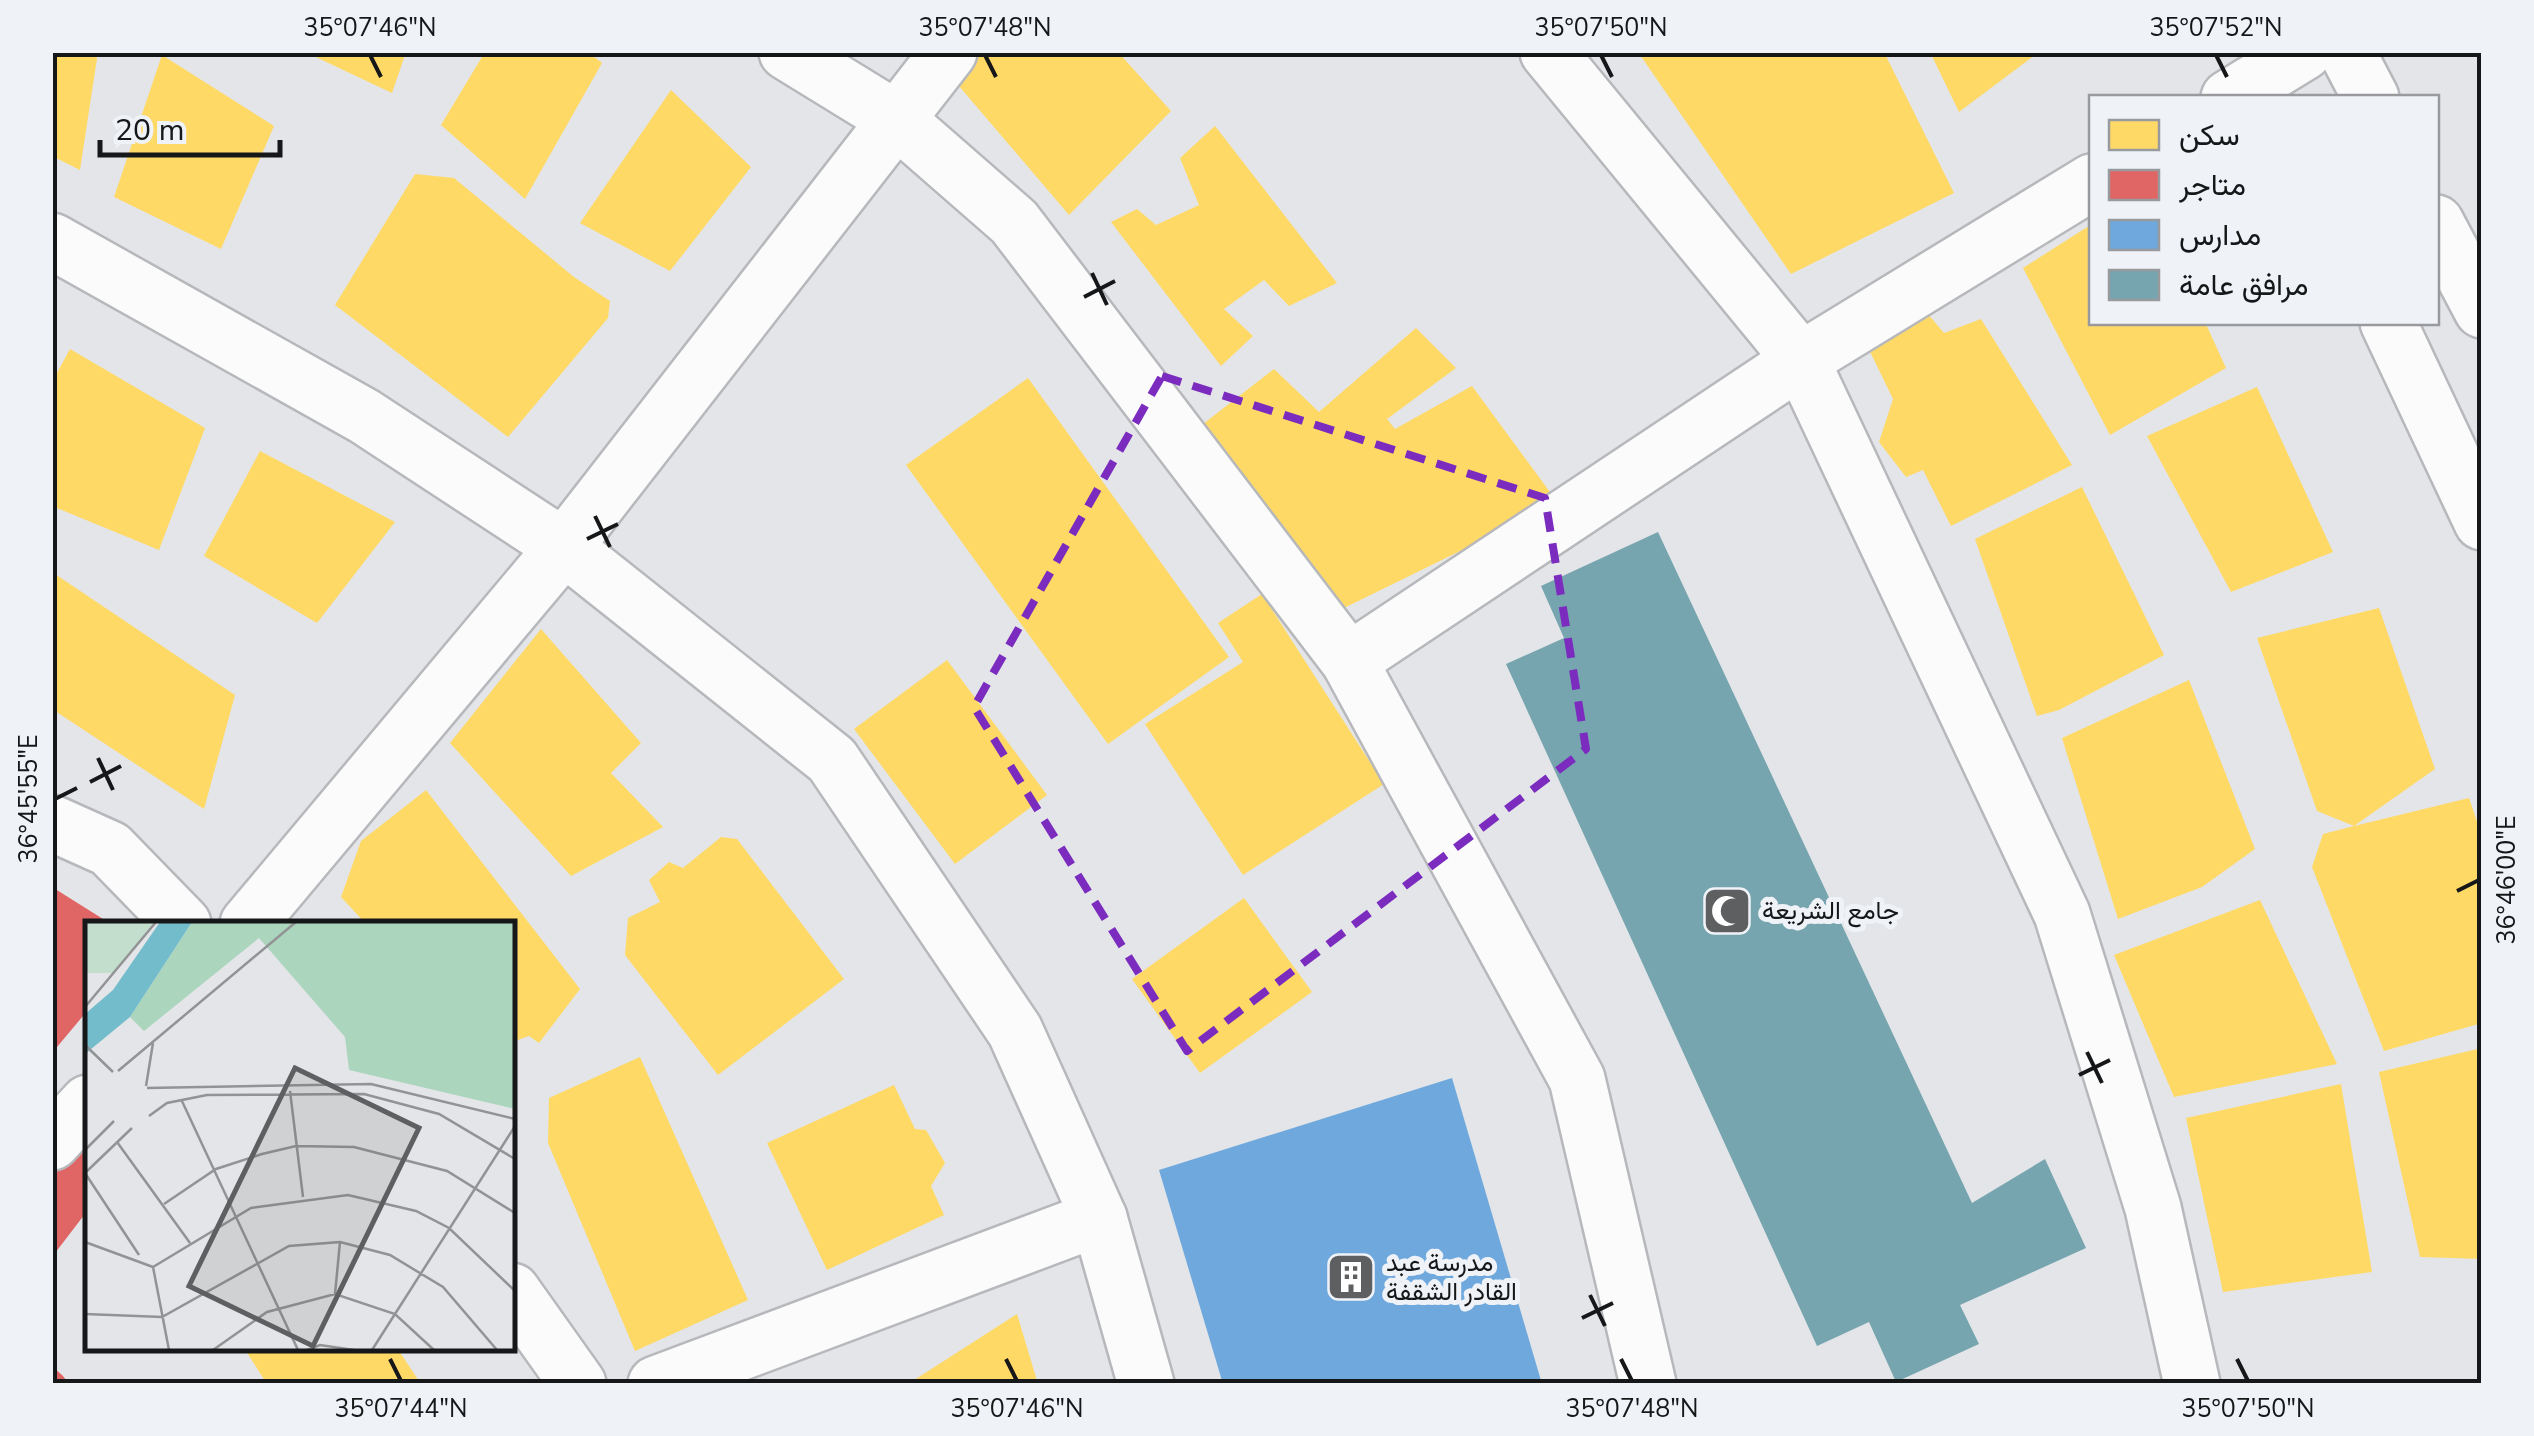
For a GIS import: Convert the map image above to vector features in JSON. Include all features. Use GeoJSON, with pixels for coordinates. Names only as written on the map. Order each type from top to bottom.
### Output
{"type":"FeatureCollection","features":[{"type":"Feature","properties":{"kind":"street"},"geometry":{"type":"LineString","coordinates":[[787,52],[896,119],[1014,222],[1348,661],[1577,1080],[1648,1384]]}},
{"type":"Feature","properties":{"kind":"street"},"geometry":{"type":"LineString","coordinates":[[251,921],[564,547],[949,52]]}},
{"type":"Feature","properties":{"kind":"street"},"geometry":{"type":"LineString","coordinates":[[1548,52],[1801,360],[2062,914],[2153,1208],[2192,1384]]}},
{"type":"Feature","properties":{"kind":"street"},"geometry":{"type":"LineString","coordinates":[[2348,52],[2370,95]]}},
{"type":"Feature","properties":{"kind":"street"},"geometry":{"type":"LineString","coordinates":[[1348,661],[1801,360],[2089,184]]}},
{"type":"Feature","properties":{"kind":"street"},"geometry":{"type":"LineString","coordinates":[[2439,229],[2482,310]]}},
{"type":"Feature","properties":{"kind":"street"},"geometry":{"type":"LineString","coordinates":[[52,241],[364,416],[564,547],[832,760],[1015,1031],[1100,1218],[1146,1384]]}},
{"type":"Feature","properties":{"kind":"street"},"geometry":{"type":"LineString","coordinates":[[2389,325],[2482,522]]}},
{"type":"Feature","properties":{"kind":"street"},"geometry":{"type":"LineString","coordinates":[[52,822],[110,850],[179,921]]}},
{"type":"Feature","properties":{"kind":"street"},"geometry":{"type":"LineString","coordinates":[[52,1142],[85,1106]]}},
{"type":"Feature","properties":{"kind":"street"},"geometry":{"type":"LineString","coordinates":[[656,1384],[1100,1218]]}},
{"type":"Feature","properties":{"kind":"street"},"geometry":{"type":"LineString","coordinates":[[515,1295],[578,1384]]}},
{"type":"Feature","properties":{"kind":"highlighted area"},"geometry":{"type":"Polygon","coordinates":[[[1162,376],[1545,498],[1586,749],[1187,1051],[974,707],[1162,376]]]}},
{"type":"Feature","properties":{"kind":"building: سكن"},"geometry":{"type":"Polygon","coordinates":[[[52,52],[98,52],[80,170],[52,156],[52,52]]]}},
{"type":"Feature","properties":{"kind":"building: سكن"},"geometry":{"type":"Polygon","coordinates":[[[305,52],[406,52],[392,93],[305,52]]]}},
{"type":"Feature","properties":{"kind":"building: سكن"},"geometry":{"type":"Polygon","coordinates":[[[485,52],[588,52],[602,63],[525,199],[441,125],[485,52]]]}},
{"type":"Feature","properties":{"kind":"building: سكن"},"geometry":{"type":"Polygon","coordinates":[[[977,52],[1118,52],[1171,111],[1069,215],[953,79],[977,52]]]}},
{"type":"Feature","properties":{"kind":"building: سكن"},"geometry":{"type":"Polygon","coordinates":[[[1638,52],[1884,52],[1954,193],[1791,274],[1638,52]]]}},
{"type":"Feature","properties":{"kind":"building: سكن"},"geometry":{"type":"Polygon","coordinates":[[[1930,52],[2039,52],[1959,112],[1930,52]]]}},
{"type":"Feature","properties":{"kind":"building: سكن"},"geometry":{"type":"Polygon","coordinates":[[[162,55],[274,126],[221,249],[114,197],[162,55]]]}},
{"type":"Feature","properties":{"kind":"building: سكن"},"geometry":{"type":"Polygon","coordinates":[[[671,90],[751,167],[670,271],[580,223],[671,90]]]}},
{"type":"Feature","properties":{"kind":"building: سكن"},"geometry":{"type":"Polygon","coordinates":[[[1215,126],[1337,283],[1289,306],[1264,280],[1224,309],[1253,336],[1221,366],[1111,222],[1137,209],[1156,225],[1199,205],[1180,158],[1215,126]]]}},
{"type":"Feature","properties":{"kind":"building: سكن"},"geometry":{"type":"Polygon","coordinates":[[[415,174],[454,178],[574,277],[610,301],[608,318],[508,437],[335,305],[415,174]]]}},
{"type":"Feature","properties":{"kind":"building: سكن"},"geometry":{"type":"Polygon","coordinates":[[[2089,226],[2089,325],[2206,325],[2226,368],[2110,435],[2023,268],[2089,226]]]}},
{"type":"Feature","properties":{"kind":"building: سكن"},"geometry":{"type":"Polygon","coordinates":[[[1916,300],[1944,333],[1981,319],[2072,465],[1951,526],[1923,470],[1906,477],[1879,442],[1893,399],[1861,333],[1916,300]]]}},
{"type":"Feature","properties":{"kind":"building: سكن"},"geometry":{"type":"Polygon","coordinates":[[[1416,328],[1456,368],[1387,419],[1395,429],[1472,386],[1558,503],[1344,608],[1194,431],[1274,369],[1319,412],[1416,328]]]}},
{"type":"Feature","properties":{"kind":"building: سكن"},"geometry":{"type":"Polygon","coordinates":[[[70,349],[205,428],[159,550],[52,506],[52,382],[70,349]]]}},
{"type":"Feature","properties":{"kind":"building: سكن"},"geometry":{"type":"Polygon","coordinates":[[[1028,378],[1229,657],[1108,744],[906,465],[1028,378]]]}},
{"type":"Feature","properties":{"kind":"building: سكن"},"geometry":{"type":"Polygon","coordinates":[[[2257,387],[2333,552],[2231,592],[2147,436],[2257,387]]]}},
{"type":"Feature","properties":{"kind":"building: سكن"},"geometry":{"type":"Polygon","coordinates":[[[260,451],[395,522],[317,623],[204,556],[260,451]]]}},
{"type":"Feature","properties":{"kind":"building: سكن"},"geometry":{"type":"Polygon","coordinates":[[[2082,487],[2164,655],[2059,710],[2037,716],[1975,539],[2082,487]]]}},
{"type":"Feature","properties":{"kind":"building: سكن"},"geometry":{"type":"Polygon","coordinates":[[[52,572],[235,695],[204,809],[52,709],[52,572]]]}},
{"type":"Feature","properties":{"kind":"building: سكن"},"geometry":{"type":"Polygon","coordinates":[[[1262,594],[1384,784],[1243,875],[1145,724],[1243,662],[1218,623],[1262,594]]]}},
{"type":"Feature","properties":{"kind":"building: سكن"},"geometry":{"type":"Polygon","coordinates":[[[2379,608],[2435,769],[2354,826],[2317,811],[2257,638],[2379,608]]]}},
{"type":"Feature","properties":{"kind":"building: سكن"},"geometry":{"type":"Polygon","coordinates":[[[541,629],[641,743],[611,773],[663,827],[571,876],[450,743],[541,629]]]}},
{"type":"Feature","properties":{"kind":"building: سكن"},"geometry":{"type":"Polygon","coordinates":[[[947,660],[1047,795],[955,864],[854,729],[947,660]]]}},
{"type":"Feature","properties":{"kind":"building: سكن"},"geometry":{"type":"Polygon","coordinates":[[[2189,680],[2255,849],[2202,887],[2118,919],[2062,738],[2189,680]]]}},
{"type":"Feature","properties":{"kind":"building: سكن"},"geometry":{"type":"Polygon","coordinates":[[[426,790],[580,989],[539,1043],[529,1036],[515,1041],[515,921],[363,921],[341,897],[361,841],[426,790]]]}},
{"type":"Feature","properties":{"kind":"building: سكن"},"geometry":{"type":"Polygon","coordinates":[[[2469,798],[2482,836],[2482,1023],[2384,1051],[2312,867],[2323,834],[2469,798]]]}},
{"type":"Feature","properties":{"kind":"building: سكن"},"geometry":{"type":"Polygon","coordinates":[[[721,837],[737,839],[844,979],[718,1075],[625,955],[628,918],[660,902],[649,880],[669,862],[683,868],[721,837]]]}},
{"type":"Feature","properties":{"kind":"building: سكن"},"geometry":{"type":"Polygon","coordinates":[[[1244,898],[1312,992],[1200,1073],[1132,979],[1244,898]]]}},
{"type":"Feature","properties":{"kind":"building: سكن"},"geometry":{"type":"Polygon","coordinates":[[[2260,900],[2337,1064],[2174,1097],[2114,955],[2260,900]]]}},
{"type":"Feature","properties":{"kind":"building: سكن"},"geometry":{"type":"Polygon","coordinates":[[[2482,1048],[2482,1259],[2420,1257],[2379,1072],[2482,1048]]]}},
{"type":"Feature","properties":{"kind":"building: سكن"},"geometry":{"type":"Polygon","coordinates":[[[640,1057],[748,1300],[635,1351],[548,1143],[549,1098],[640,1057]]]}},
{"type":"Feature","properties":{"kind":"building: سكن"},"geometry":{"type":"Polygon","coordinates":[[[2341,1084],[2372,1272],[2223,1292],[2186,1118],[2341,1084]]]}},
{"type":"Feature","properties":{"kind":"building: سكن"},"geometry":{"type":"Polygon","coordinates":[[[894,1085],[915,1129],[926,1130],[945,1163],[931,1186],[944,1215],[827,1270],[767,1143],[894,1085]]]}},
{"type":"Feature","properties":{"kind":"building: سكن"},"geometry":{"type":"Polygon","coordinates":[[[1017,1314],[1038,1384],[908,1384],[1017,1314]]]}},
{"type":"Feature","properties":{"kind":"building: سكن"},"geometry":{"type":"Polygon","coordinates":[[[246,1351],[399,1351],[421,1384],[267,1384],[246,1351]]]}},
{"type":"Feature","properties":{"kind":"building: متاجر"},"geometry":{"type":"Polygon","coordinates":[[[52,887],[106,921],[85,921],[85,1014],[52,1053],[52,887]]]}},
{"type":"Feature","properties":{"kind":"building: متاجر"},"geometry":{"type":"Polygon","coordinates":[[[85,1126],[85,1214],[52,1257],[52,1165],[85,1126]]]}},
{"type":"Feature","properties":{"kind":"building: متاجر"},"geometry":{"type":"Polygon","coordinates":[[[52,1366],[63,1376],[69,1384],[52,1384],[52,1366]]]}},
{"type":"Feature","properties":{"kind":"building: مدارس","name":"مدرسة عبد القادر الشقفة"},"geometry":{"type":"Polygon","coordinates":[[[1452,1078],[1542,1384],[1223,1384],[1159,1170],[1452,1078]]]}},
{"type":"Feature","properties":{"kind":"building: مرافق عامة","name":"جامع الشريعة"},"geometry":{"type":"Polygon","coordinates":[[[1658,532],[1972,1203],[2045,1159],[2086,1248],[1960,1305],[1979,1344],[1896,1382],[1869,1322],[1817,1346],[1506,664],[1564,638],[1541,586],[1658,532]]]}},
{"type":"Feature","properties":{"kind":"place","name":"جامع الشريعة"},"geometry":{"type":"Point","coordinates":[1727,911]}},
{"type":"Feature","properties":{"kind":"place","name":"مدرسة عبد القادر الشقفة"},"geometry":{"type":"Point","coordinates":[1351,1277]}}]}
